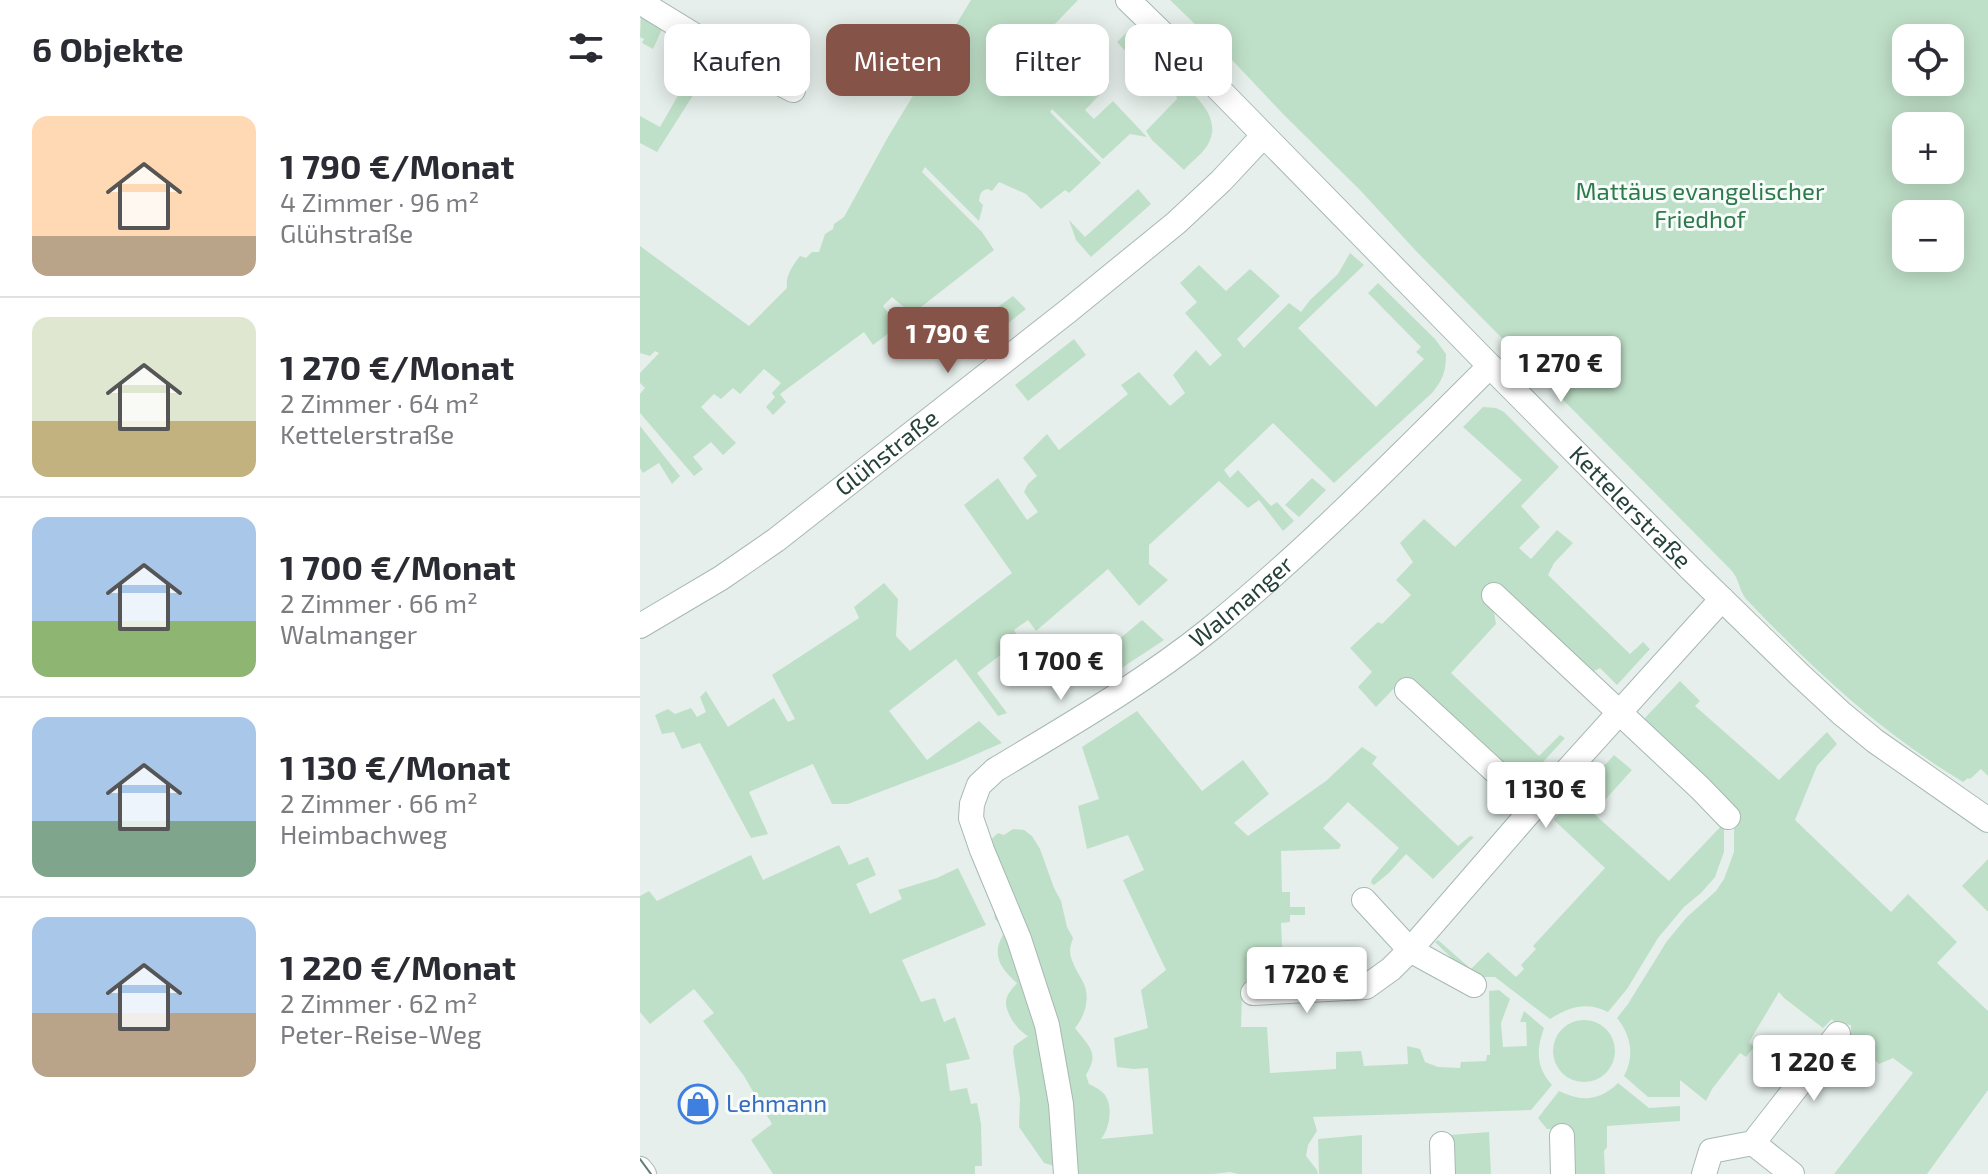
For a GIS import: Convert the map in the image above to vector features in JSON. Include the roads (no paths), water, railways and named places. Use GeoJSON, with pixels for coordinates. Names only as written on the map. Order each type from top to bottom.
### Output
{"type":"FeatureCollection","features":[{"type":"Feature","properties":{"kind":"street","name":"Kettelerstraße"},"geometry":{"type":"LineString","coordinates":[[1128,0],[1722,599],[1841,713],[1875,741],[1988,820]]}},
{"type":"Feature","properties":{"kind":"street"},"geometry":{"type":"LineString","coordinates":[[640,2],[676,24]]}},
{"type":"Feature","properties":{"kind":"street","name":"Glühstraße"},"geometry":{"type":"LineString","coordinates":[[640,626],[721,578],[776,540],[1035,338],[1176,223],[1263,136]]}},
{"type":"Feature","properties":{"kind":"street","name":"Walmanger"},"geometry":{"type":"LineString","coordinates":[[1066,1174],[1061,1104],[1047,1025],[1019,939],[971,818],[979,785],[995,770],[1119,695],[1209,630],[1336,518],[1490,366]]}},
{"type":"Feature","properties":{"kind":"street"},"geometry":{"type":"LineString","coordinates":[[1494,595],[1728,817]]}},
{"type":"Feature","properties":{"kind":"street"},"geometry":{"type":"LineString","coordinates":[[1253,993],[1366,987],[1391,969],[1722,599]]}},
{"type":"Feature","properties":{"kind":"street"},"geometry":{"type":"LineString","coordinates":[[1407,690],[1534,807]]}},
{"type":"Feature","properties":{"kind":"street"},"geometry":{"type":"LineString","coordinates":[[1364,900],[1410,950],[1474,985]]}},
{"type":"Feature","properties":{"kind":"street"},"geometry":{"type":"LineString","coordinates":[[1704,1174],[1711,1151],[1753,1143],[1838,1034]]}},
{"type":"Feature","properties":{"kind":"street"},"geometry":{"type":"LineString","coordinates":[[1562,1136],[1563,1174]]}},
{"type":"Feature","properties":{"kind":"street"},"geometry":{"type":"LineString","coordinates":[[1753,1143],[1792,1174]]}},
{"type":"Feature","properties":{"kind":"street"},"geometry":{"type":"LineString","coordinates":[[1442,1144],[1443,1174]]}},
{"type":"Feature","properties":{"kind":"street"},"geometry":{"type":"LineString","coordinates":[[640,1169],[644,1174]]}},
{"type":"Feature","properties":{"kind":"tram line"},"geometry":{"type":"LineString","coordinates":[[640,1159],[651,1174]]}},
{"type":"Feature","properties":{"kind":"place","name":"Lehmann"},"geometry":{"type":"Point","coordinates":[698,1104]}},
{"type":"Feature","properties":{"kind":"park label","name":"Mattäus evangelischer Friedhof"},"geometry":{"type":"Point","coordinates":[1700,206]}}]}
